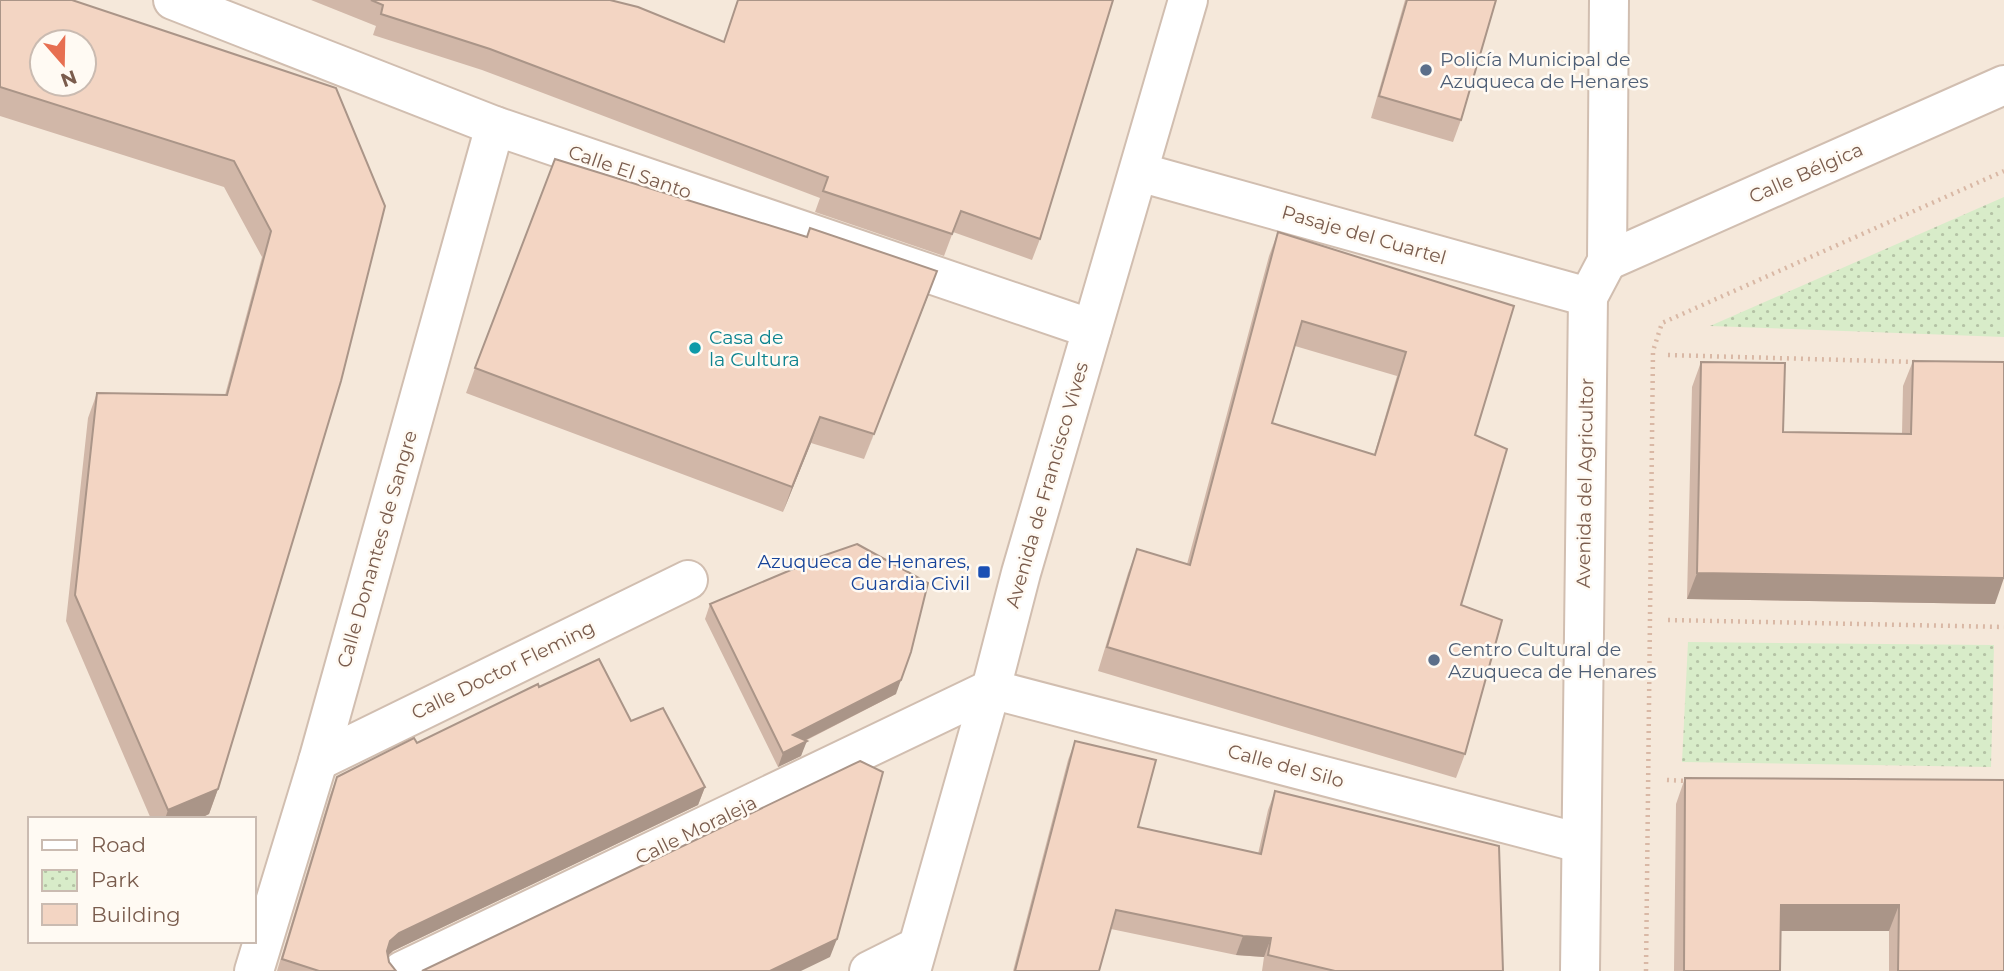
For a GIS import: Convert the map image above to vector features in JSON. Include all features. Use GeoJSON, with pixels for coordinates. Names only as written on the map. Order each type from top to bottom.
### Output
{"type":"FeatureCollection","features":[{"type":"Feature","properties":{"kind":"street","name":"Calle El Santo"},"geometry":{"type":"LineString","coordinates":[[173,0],[495,126],[1092,329]]}},
{"type":"Feature","properties":{"kind":"street","name":"Avenida de Francisco Vives"},"geometry":{"type":"LineString","coordinates":[[914,959],[991,690],[1021,573],[1188,0]]}},
{"type":"Feature","properties":{"kind":"street","name":"Avenida del Agricultor"},"geometry":{"type":"LineString","coordinates":[[1580,971],[1588,297],[1608,261],[1609,0]]}},
{"type":"Feature","properties":{"kind":"street","name":"Calle Bélgica"},"geometry":{"type":"LineString","coordinates":[[1608,261],[2004,85]]}},
{"type":"Feature","properties":{"kind":"street","name":"Calle Donantes de Sangre"},"geometry":{"type":"LineString","coordinates":[[254,971],[318,761],[495,126]]}},
{"type":"Feature","properties":{"kind":"street","name":"Pasaje del Cuartel"},"geometry":{"type":"LineString","coordinates":[[1139,172],[1588,297]]}},
{"type":"Feature","properties":{"kind":"street","name":"Calle Doctor Fleming"},"geometry":{"type":"LineString","coordinates":[[318,761],[688,580]]}},
{"type":"Feature","properties":{"kind":"street","name":"Calle del Silo"},"geometry":{"type":"LineString","coordinates":[[991,690],[1580,844]]}},
{"type":"Feature","properties":{"kind":"street","name":"Calle Moraleja"},"geometry":{"type":"LineString","coordinates":[[402,971],[991,690]]}},
{"type":"Feature","properties":{"kind":"street"},"geometry":{"type":"LineString","coordinates":[[869,971],[914,959]]}},
{"type":"Feature","properties":{"kind":"path"},"geometry":{"type":"LineString","coordinates":[[1646,971],[1653,351],[1662,323],[2004,171]]}},
{"type":"Feature","properties":{"kind":"path"},"geometry":{"type":"LineString","coordinates":[[1668,355],[1923,362]]}},
{"type":"Feature","properties":{"kind":"path"},"geometry":{"type":"LineString","coordinates":[[1668,620],[2004,627]]}},
{"type":"Feature","properties":{"kind":"path"},"geometry":{"type":"LineString","coordinates":[[1667,780],[1694,781]]}},
{"type":"Feature","properties":{"kind":"shaded area"},"geometry":{"type":"Polygon","coordinates":[[[0,0],[2004,0],[2004,971],[0,971],[0,0]]]}},
{"type":"Feature","properties":{"kind":"green space"},"geometry":{"type":"Polygon","coordinates":[[[2004,197],[2004,337],[1710,326],[2004,197]]]}},
{"type":"Feature","properties":{"kind":"green space"},"geometry":{"type":"Polygon","coordinates":[[[1688,642],[1994,645],[1991,767],[1682,762],[1688,642]]]}},
{"type":"Feature","properties":{"kind":"building"},"geometry":{"type":"Polygon","coordinates":[[[0,0],[72,0],[336,88],[385,206],[341,381],[218,789],[168,810],[75,595],[97,393],[227,395],[271,231],[234,161],[35,98],[98,98],[98,28],[28,28],[28,96],[0,87],[0,0]]]}},
{"type":"Feature","properties":{"kind":"building"},"geometry":{"type":"Polygon","coordinates":[[[371,0],[610,0],[638,7],[724,42],[738,0],[1113,0],[1040,239],[961,211],[952,234],[823,191],[828,177],[490,49],[381,14],[383,5],[371,0]]]}},
{"type":"Feature","properties":{"kind":"building"},"geometry":{"type":"Polygon","coordinates":[[[1407,0],[1496,0],[1461,120],[1379,96],[1407,0]]]}},
{"type":"Feature","properties":{"kind":"building","name":"Casa de la Cultura"},"geometry":{"type":"Polygon","coordinates":[[[555,159],[807,237],[810,228],[937,271],[874,434],[820,417],[792,487],[475,368],[555,159]]]}},
{"type":"Feature","properties":{"kind":"building"},"geometry":{"type":"Polygon","coordinates":[[[1278,232],[1514,306],[1475,435],[1507,449],[1461,605],[1502,620],[1465,754],[1107,647],[1137,549],[1190,565],[1278,232]],[[1302,321],[1272,423],[1375,455],[1406,352],[1302,321]]]}},
{"type":"Feature","properties":{"kind":"building"},"geometry":{"type":"Polygon","coordinates":[[[1913,361],[2004,362],[2004,578],[1697,573],[1701,362],[1785,363],[1783,432],[1911,434],[1913,361]]]}},
{"type":"Feature","properties":{"kind":"building"},"geometry":{"type":"Polygon","coordinates":[[[857,544],[928,583],[911,652],[901,680],[793,735],[807,741],[783,753],[710,604],[805,562],[857,544]]]}},
{"type":"Feature","properties":{"kind":"building"},"geometry":{"type":"Polygon","coordinates":[[[599,659],[631,721],[663,708],[705,787],[399,933],[390,941],[387,951],[389,962],[396,971],[319,971],[282,959],[337,777],[414,738],[417,743],[538,684],[539,687],[599,659]]]}},
{"type":"Feature","properties":{"kind":"building"},"geometry":{"type":"Polygon","coordinates":[[[1075,741],[1156,760],[1138,827],[1261,854],[1275,791],[1499,846],[1503,971],[1335,971],[1268,955],[1271,938],[1243,936],[1116,910],[1099,971],[1015,971],[1075,741]]]}},
{"type":"Feature","properties":{"kind":"building"},"geometry":{"type":"Polygon","coordinates":[[[860,761],[883,772],[837,939],[770,971],[422,971],[860,761]]]}},
{"type":"Feature","properties":{"kind":"building"},"geometry":{"type":"Polygon","coordinates":[[[1685,778],[2004,780],[2004,971],[1898,971],[1899,905],[1781,905],[1780,971],[1684,971],[1685,778]]]}},
{"type":"Feature","properties":{"kind":"place","name":"Policía Municipal de Azuqueca de Henares"},"geometry":{"type":"Point","coordinates":[1426,70]}},
{"type":"Feature","properties":{"kind":"place","name":"Casa de la Cultura"},"geometry":{"type":"Point","coordinates":[695,348]}},
{"type":"Feature","properties":{"kind":"place","name":"Azuqueca de Henares, Guardia Civil"},"geometry":{"type":"Point","coordinates":[984,572]}},
{"type":"Feature","properties":{"kind":"place","name":"Centro Cultural de Azuqueca de Henares"},"geometry":{"type":"Point","coordinates":[1434,660]}}]}
